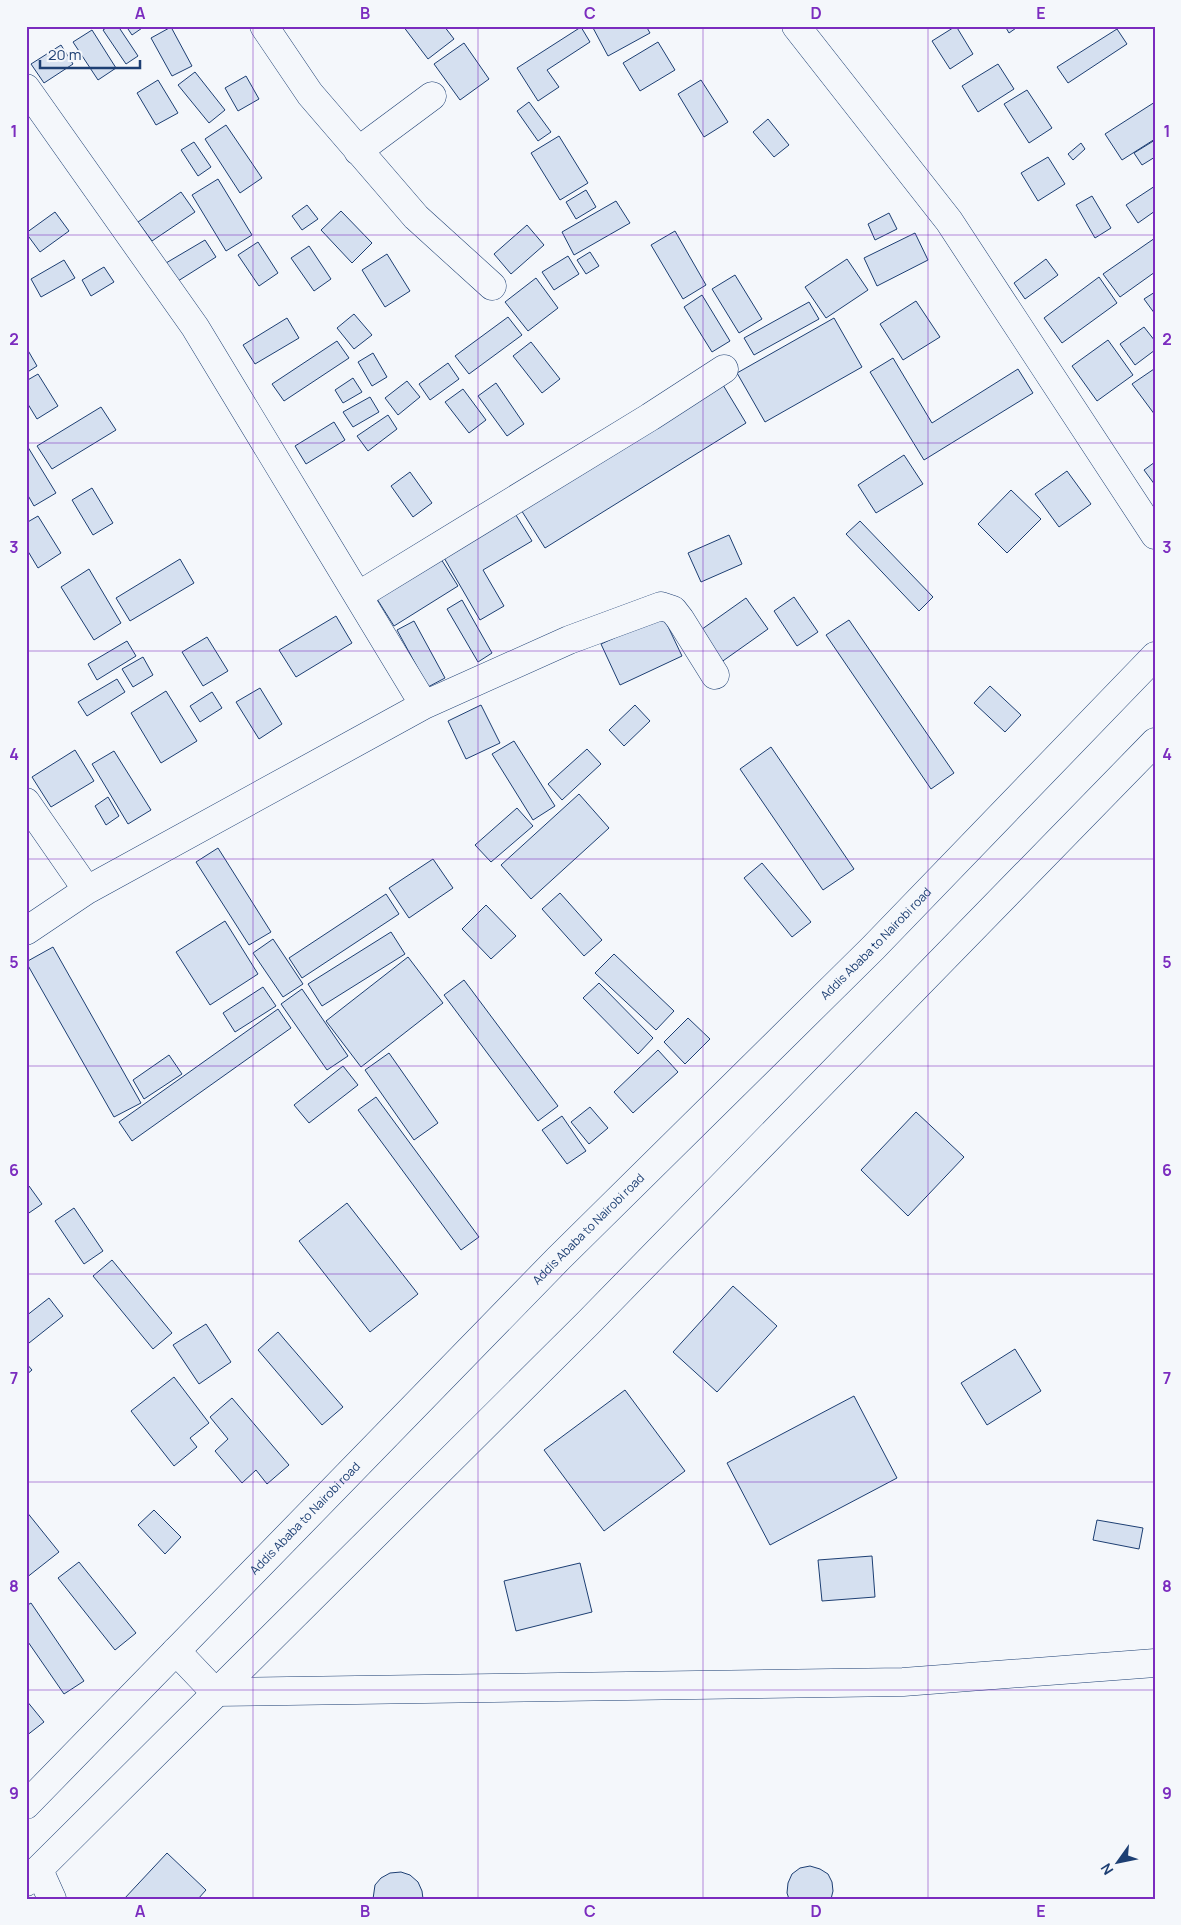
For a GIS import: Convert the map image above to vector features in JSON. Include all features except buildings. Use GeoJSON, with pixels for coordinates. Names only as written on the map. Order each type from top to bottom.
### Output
{"type":"FeatureCollection","features":[{"type":"Feature","properties":{"kind":"main road"},"geometry":{"type":"LineString","coordinates":[[264,26],[310,94],[358,151],[416,217],[492,286]]}},
{"type":"Feature","properties":{"kind":"main road"},"geometry":{"type":"LineString","coordinates":[[796,26],[949,220],[1155,535]]}},
{"type":"Feature","properties":{"kind":"main road"},"geometry":{"type":"LineString","coordinates":[[26,88],[195,327],[424,705]]}},
{"type":"Feature","properties":{"kind":"main road"},"geometry":{"type":"LineString","coordinates":[[358,151],[432,96]]}},
{"type":"Feature","properties":{"kind":"main road"},"geometry":{"type":"LineString","coordinates":[[359,596],[634,427],[724,369]]}},
{"type":"Feature","properties":{"kind":"main road"},"geometry":{"type":"LineString","coordinates":[[26,931],[87,890],[424,705],[569,640],[661,606],[673,610],[680,618],[715,675]]}},
{"type":"Feature","properties":{"kind":"main road","name":"Addis Ababa to Nairobi road"},"geometry":{"type":"LineString","coordinates":[[26,1805],[558,1259],[873,948],[1155,656]]}},
{"type":"Feature","properties":{"kind":"main road"},"geometry":{"type":"LineString","coordinates":[[52,1899],[32,1876],[588,1323],[1155,742]]}},
{"type":"Feature","properties":{"kind":"main road"},"geometry":{"type":"LineString","coordinates":[[26,802],[87,890]]}},
{"type":"Feature","properties":{"kind":"main road"},"geometry":{"type":"LineString","coordinates":[[176,1651],[215,1692],[903,1682],[1155,1664]]}}]}
